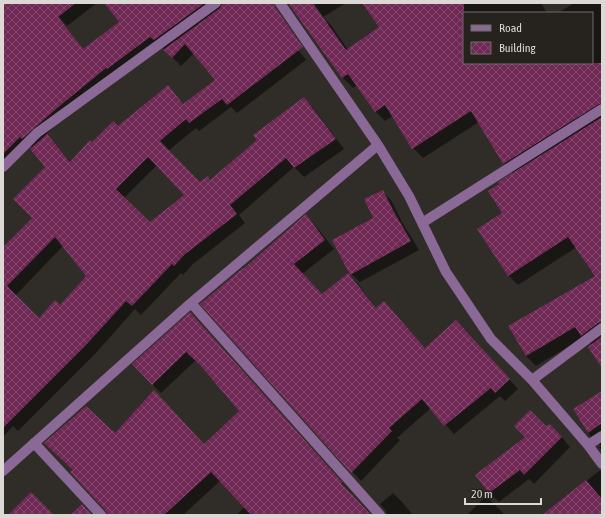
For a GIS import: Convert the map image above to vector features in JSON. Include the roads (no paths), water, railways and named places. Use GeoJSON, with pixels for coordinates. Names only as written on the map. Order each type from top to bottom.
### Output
{"type":"FeatureCollection","features":[{"type":"Feature","properties":{"kind":"street"},"geometry":{"type":"LineString","coordinates":[[3,167],[37,133],[216,3]]}},
{"type":"Feature","properties":{"kind":"street"},"geometry":{"type":"LineString","coordinates":[[280,3],[378,145],[409,196],[446,272],[491,339],[532,380],[588,445],[602,464]]}},
{"type":"Feature","properties":{"kind":"street"},"geometry":{"type":"LineString","coordinates":[[422,223],[602,109]]}},
{"type":"Feature","properties":{"kind":"street"},"geometry":{"type":"LineString","coordinates":[[3,471],[191,303],[378,145]]}},
{"type":"Feature","properties":{"kind":"street"},"geometry":{"type":"LineString","coordinates":[[191,303],[380,515]]}},
{"type":"Feature","properties":{"kind":"street"},"geometry":{"type":"LineString","coordinates":[[532,380],[602,328]]}},
{"type":"Feature","properties":{"kind":"street"},"geometry":{"type":"LineString","coordinates":[[588,445],[602,436]]}},
{"type":"Feature","properties":{"kind":"street"},"geometry":{"type":"LineString","coordinates":[[34,443],[101,515]]}}]}
